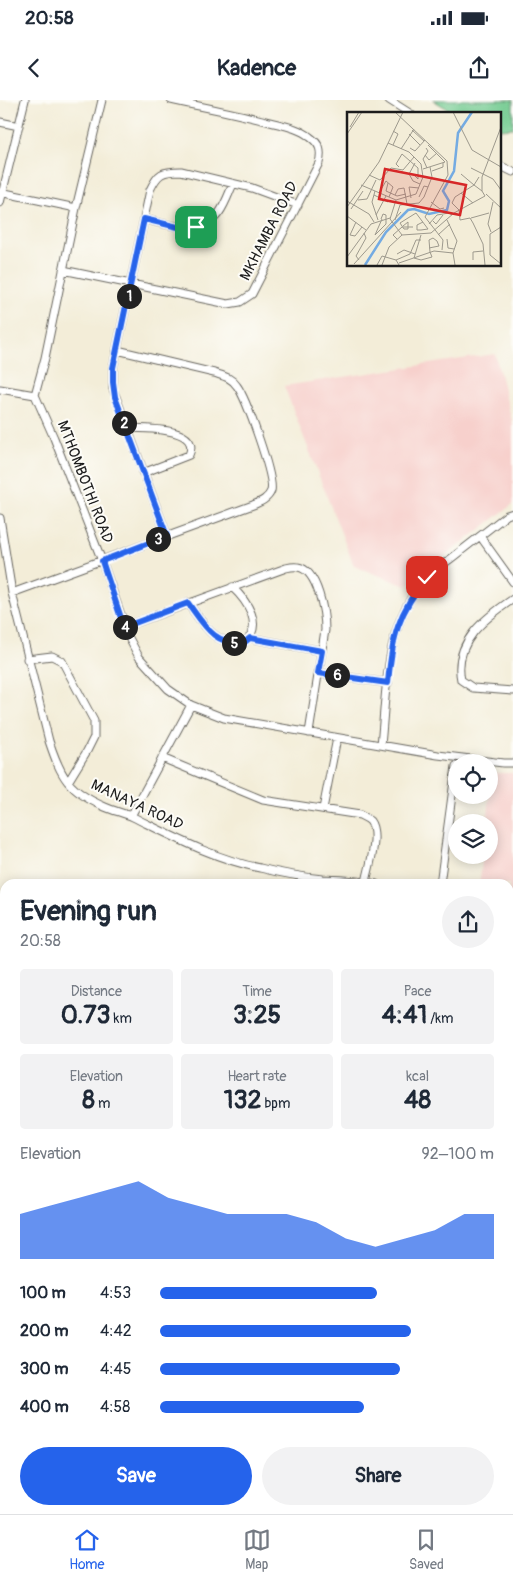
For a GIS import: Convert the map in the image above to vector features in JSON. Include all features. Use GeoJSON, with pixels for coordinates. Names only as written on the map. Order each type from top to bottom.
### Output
{"type":"FeatureCollection","features":[{"type":"Feature","properties":{"kind":"street"},"geometry":{"type":"LineString","coordinates":[[0,203],[1,192],[25,100]]}},
{"type":"Feature","properties":{"kind":"street"},"geometry":{"type":"LineString","coordinates":[[0,389],[35,395],[102,100]]}},
{"type":"Feature","properties":{"kind":"street","name":"MKHAMBA ROAD"},"geometry":{"type":"LineString","coordinates":[[63,270],[228,304],[234,304],[246,299],[252,294],[319,163],[321,153],[319,147],[309,136],[300,131],[171,100]]}},
{"type":"Feature","properties":{"kind":"street"},"geometry":{"type":"LineString","coordinates":[[389,100],[408,112]]}},
{"type":"Feature","properties":{"kind":"street"},"geometry":{"type":"LineString","coordinates":[[0,122],[19,126]]}},
{"type":"Feature","properties":{"kind":"street"},"geometry":{"type":"LineString","coordinates":[[500,166],[513,172]]}},
{"type":"Feature","properties":{"kind":"street"},"geometry":{"type":"LineString","coordinates":[[167,536],[113,389],[113,368],[132,284],[150,190],[155,178],[160,174],[181,171],[265,193],[298,206]]}},
{"type":"Feature","properties":{"kind":"street"},"geometry":{"type":"LineString","coordinates":[[144,219],[182,228],[196,227],[210,221],[219,213],[233,184]]}},
{"type":"Feature","properties":{"kind":"street"},"geometry":{"type":"LineString","coordinates":[[1,192],[76,208]]}},
{"type":"Feature","properties":{"kind":"street"},"geometry":{"type":"LineString","coordinates":[[12,593],[263,500],[271,490],[270,471],[242,393],[232,380],[214,373],[117,350]]}},
{"type":"Feature","properties":{"kind":"street","name":"MTHOMBOTHI ROAD"},"geometry":{"type":"LineString","coordinates":[[35,395],[54,438],[102,561],[124,627],[140,658],[168,688],[191,705],[224,718],[448,758]]}},
{"type":"Feature","properties":{"kind":"street"},"geometry":{"type":"LineString","coordinates":[[126,428],[174,432],[184,436],[190,443],[189,455],[144,473]]}},
{"type":"Feature","properties":{"kind":"street"},"geometry":{"type":"LineString","coordinates":[[382,745],[391,648],[408,602],[427,577],[513,513]]}},
{"type":"Feature","properties":{"kind":"street","name":"MANAYA ROAD"},"geometry":{"type":"LineString","coordinates":[[0,518],[12,593],[53,754],[63,776],[72,788],[88,799],[236,863],[261,869],[332,879]]}},
{"type":"Feature","properties":{"kind":"street"},"geometry":{"type":"LineString","coordinates":[[480,536],[513,582]]}},
{"type":"Feature","properties":{"kind":"street"},"geometry":{"type":"LineString","coordinates":[[124,627],[286,568],[300,567],[319,592],[323,607],[325,630],[309,733]]}},
{"type":"Feature","properties":{"kind":"street"},"geometry":{"type":"LineString","coordinates":[[188,603],[206,627],[218,638],[226,642],[245,642],[250,638],[254,628],[250,610],[242,596],[232,587]]}},
{"type":"Feature","properties":{"kind":"street"},"geometry":{"type":"LineString","coordinates":[[513,600],[479,624],[465,646],[459,672],[461,680],[473,688],[513,691]]}},
{"type":"Feature","properties":{"kind":"street"},"geometry":{"type":"LineString","coordinates":[[250,638],[322,651]]}},
{"type":"Feature","properties":{"kind":"street"},"geometry":{"type":"LineString","coordinates":[[28,658],[52,656],[62,661],[94,721],[94,737],[88,751],[68,782]]}},
{"type":"Feature","properties":{"kind":"street"},"geometry":{"type":"LineString","coordinates":[[318,673],[388,683]]}},
{"type":"Feature","properties":{"kind":"street"},"geometry":{"type":"LineString","coordinates":[[131,816],[191,705]]}},
{"type":"Feature","properties":{"kind":"street"},"geometry":{"type":"LineString","coordinates":[[323,809],[338,738]]}},
{"type":"Feature","properties":{"kind":"street"},"geometry":{"type":"LineString","coordinates":[[162,758],[263,800],[360,815],[371,822],[374,832],[374,842],[367,879]]}},
{"type":"Feature","properties":{"kind":"street","name":"MTHOMBOTHI ROAD"},"geometry":{"type":"LineString","coordinates":[[498,763],[513,763]]}},
{"type":"Feature","properties":{"kind":"street"},"geometry":{"type":"LineString","coordinates":[[441,879],[451,804]]}},
{"type":"Feature","properties":{"kind":"street"},"geometry":{"type":"LineString","coordinates":[[0,1306],[0,1318]]}},
{"type":"Feature","properties":{"kind":"shaded area"},"geometry":{"type":"Polygon","coordinates":[[[495,354],[513,425],[513,504],[406,586],[354,566],[284,386],[495,354]]]}},
{"type":"Feature","properties":{"kind":"shaded area"},"geometry":{"type":"Polygon","coordinates":[[[498,773],[513,773],[513,879],[480,879],[482,864],[498,864],[498,814],[488,814],[489,804],[498,804],[498,773]]]}},
{"type":"Feature","properties":{"kind":"green space"},"geometry":{"type":"Polygon","coordinates":[[[433,100],[513,100],[513,128],[500,129],[500,112],[453,112],[433,100]]]}},
{"type":"Feature","properties":{"kind":"route"},"geometry":{"type":"LineString","coordinates":[[196,227],[182,228],[144,219],[113,368],[115,397],[167,536],[102,561],[124,627],[188,603],[211,633],[226,642],[245,642],[250,638],[322,651],[318,673],[388,683],[391,648],[397,628],[405,608],[427,577]]}}]}
